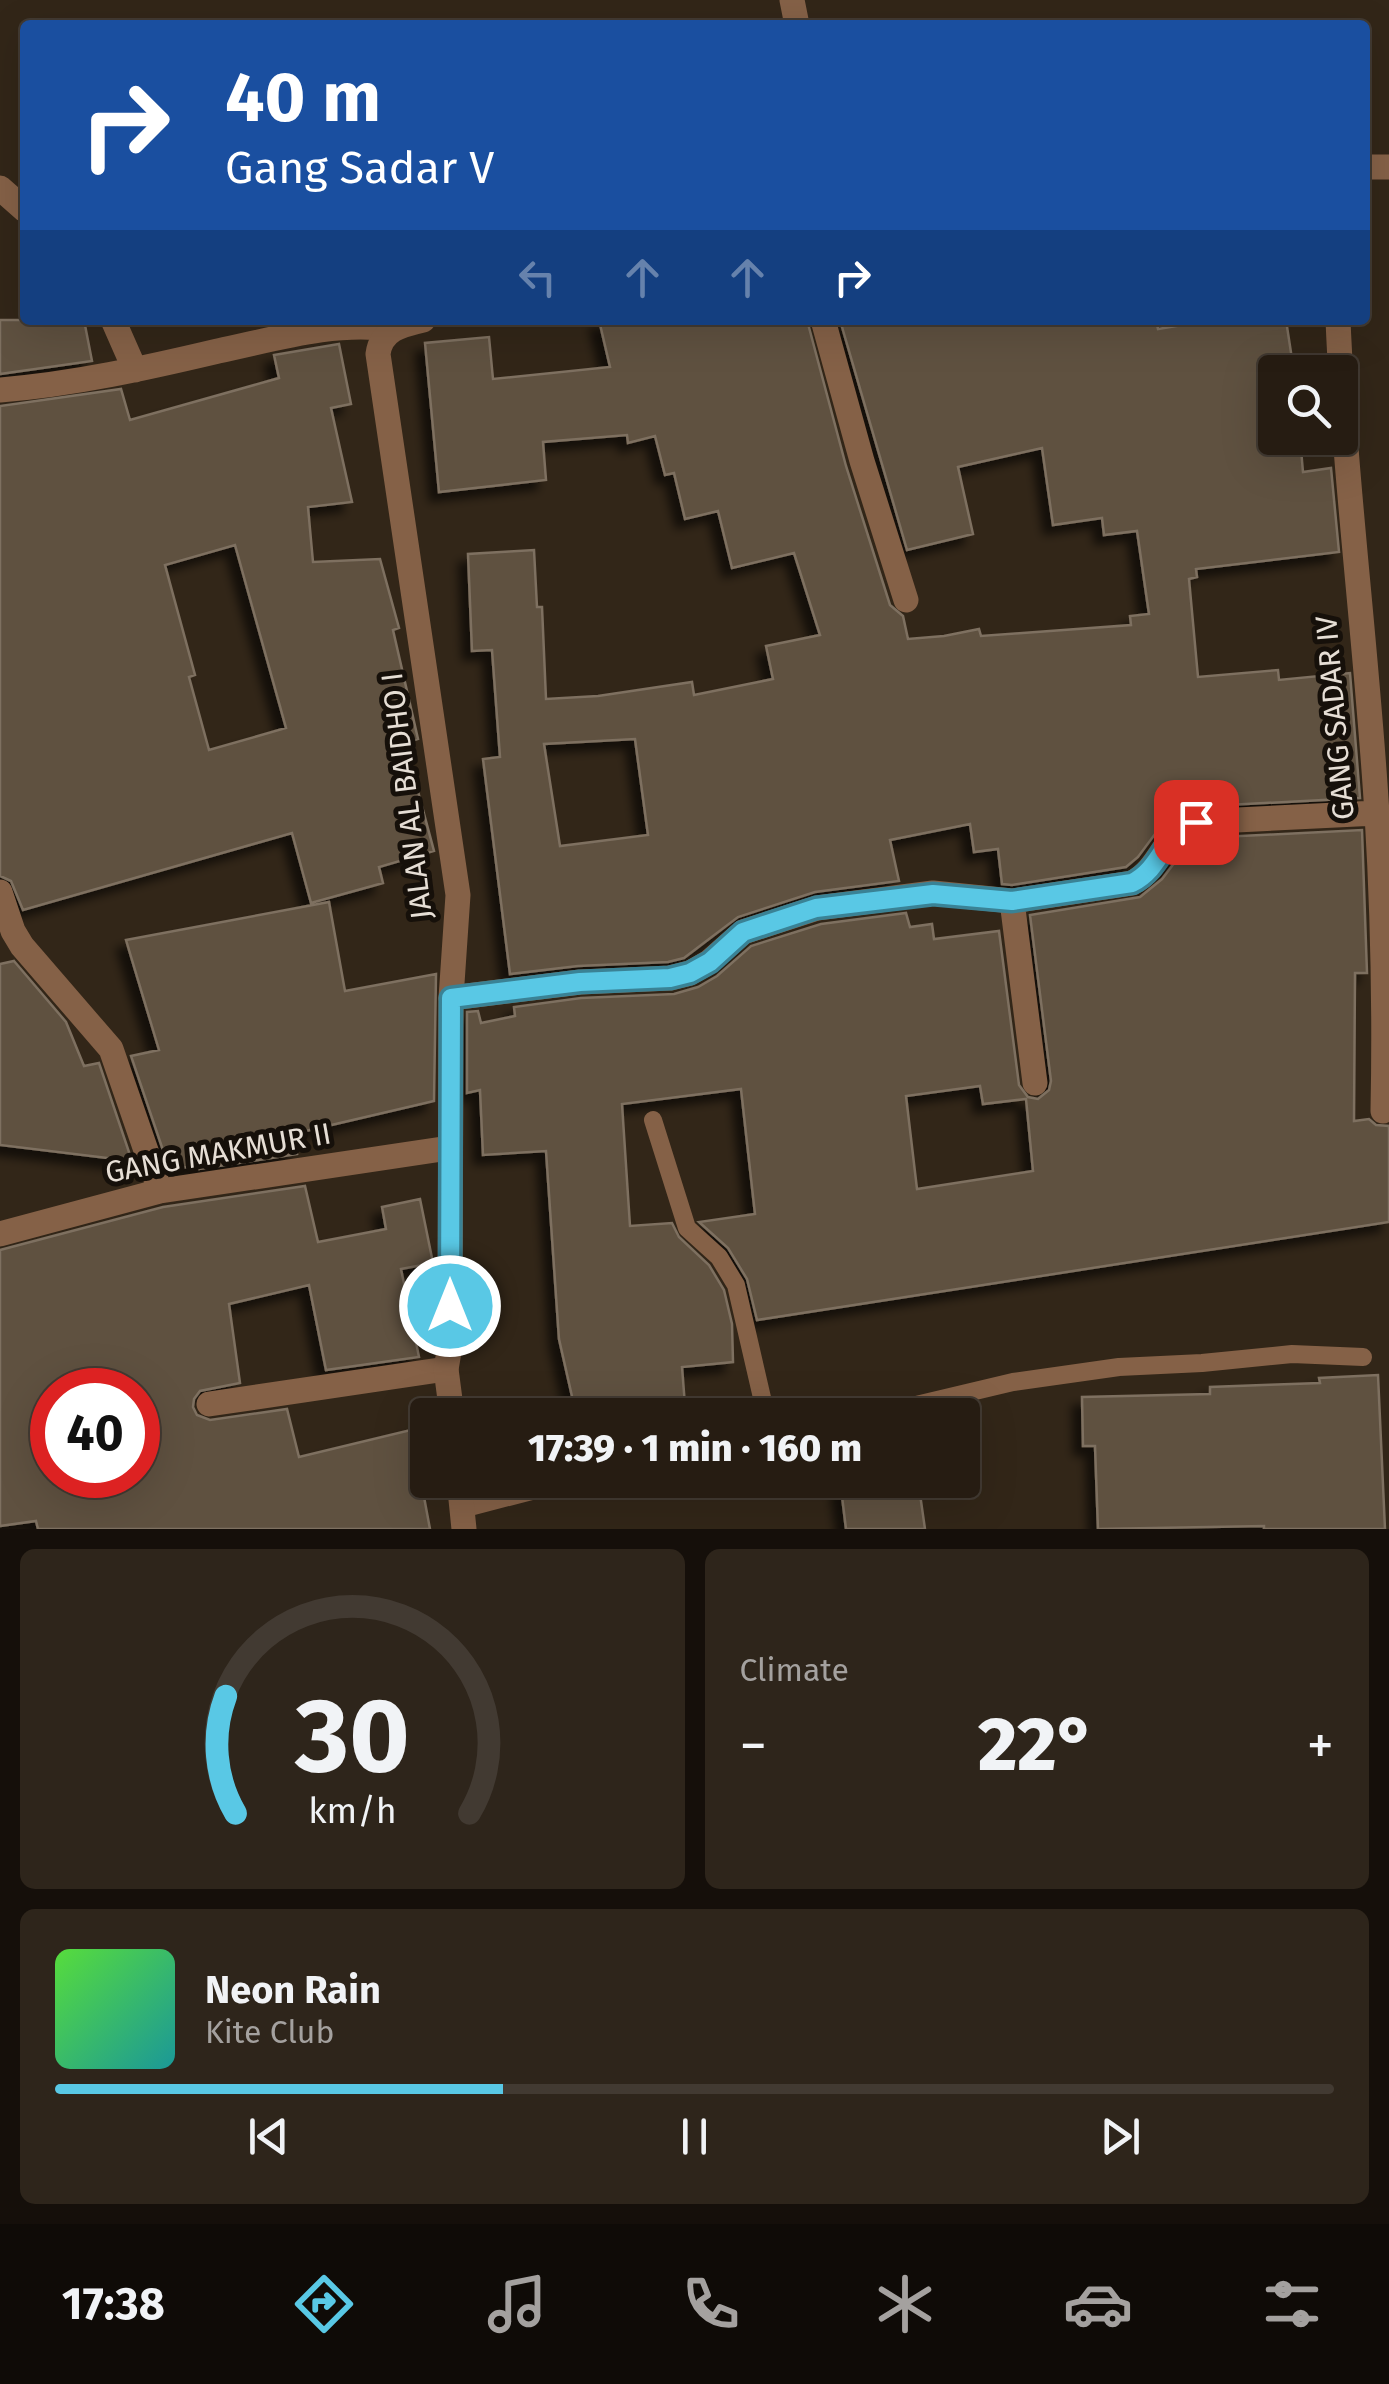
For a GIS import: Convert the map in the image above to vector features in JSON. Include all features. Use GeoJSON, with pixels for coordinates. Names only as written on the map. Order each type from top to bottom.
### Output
{"type":"FeatureCollection","features":[{"type":"Feature","properties":{"kind":"street"},"geometry":{"type":"LineString","coordinates":[[0,188],[20,206]]}},
{"type":"Feature","properties":{"kind":"street"},"geometry":{"type":"LineString","coordinates":[[115,325],[135,370]]}},
{"type":"Feature","properties":{"kind":"street"},"geometry":{"type":"LineString","coordinates":[[0,390],[51,386],[345,325]]}},
{"type":"Feature","properties":{"kind":"street"},"geometry":{"type":"LineString","coordinates":[[371,325],[391,329],[405,325]]}},
{"type":"Feature","properties":{"kind":"street"},"geometry":{"type":"LineString","coordinates":[[825,325],[852,429],[906,600]]}},
{"type":"Feature","properties":{"kind":"street","name":"GANG SADAR IV"},"geometry":{"type":"LineString","coordinates":[[1338,325],[1376,813],[1387,1006],[1384,1112]]}},
{"type":"Feature","properties":{"kind":"street","name":"JALAN AL BAIDHO I"},"geometry":{"type":"LineString","coordinates":[[391,329],[378,354],[458,895],[451,998],[450,1346],[446,1369],[450,1398]]}},
{"type":"Feature","properties":{"kind":"street"},"geometry":{"type":"LineString","coordinates":[[451,998],[580,982],[670,978],[710,962],[743,932],[816,908],[933,894],[1012,901],[1132,883],[1145,877],[1158,863],[1178,829],[1196,822],[1376,813]]}},
{"type":"Feature","properties":{"kind":"street"},"geometry":{"type":"LineString","coordinates":[[0,892],[22,946],[111,1048],[160,1191]]}},
{"type":"Feature","properties":{"kind":"street"},"geometry":{"type":"LineString","coordinates":[[1012,901],[1034,1083]]}},
{"type":"Feature","properties":{"kind":"street","name":"GANG MAKMUR II"},"geometry":{"type":"LineString","coordinates":[[0,1234],[160,1191],[449,1148]]}},
{"type":"Feature","properties":{"kind":"street"},"geometry":{"type":"LineString","coordinates":[[209,1404],[446,1369]]}},
{"type":"Feature","properties":{"kind":"lane"},"geometry":{"type":"LineString","coordinates":[[653,1120],[687,1228],[719,1256],[736,1286],[762,1398]]}},
{"type":"Feature","properties":{"kind":"lane"},"geometry":{"type":"LineString","coordinates":[[946,1398],[1013,1382],[1120,1367],[1202,1364],[1292,1354],[1363,1357]]}},
{"type":"Feature","properties":{"kind":"lane"},"geometry":{"type":"LineString","coordinates":[[463,1519],[523,1498]]}},
{"type":"Feature","properties":{"kind":"building"},"geometry":{"type":"Polygon","coordinates":[[[0,320],[20,320],[20,325],[85,325],[92,361],[0,374],[0,320]]]}},
{"type":"Feature","properties":{"kind":"building"},"geometry":{"type":"Polygon","coordinates":[[[600,325],[808,325],[846,466],[890,605],[903,616],[908,639],[979,629],[981,636],[1131,625],[1130,616],[1149,614],[1137,531],[1104,535],[1102,518],[1053,525],[1042,448],[958,467],[973,534],[907,550],[841,325],[1157,325],[1158,329],[1182,325],[1287,325],[1291,355],[1258,355],[1258,455],[1302,455],[1303,472],[1331,468],[1339,552],[1196,569],[1197,577],[1189,579],[1198,677],[1278,670],[1279,680],[1350,673],[1360,798],[1190,807],[1164,822],[1126,867],[1012,885],[1002,884],[998,849],[974,852],[970,824],[890,840],[899,881],[815,892],[738,917],[684,958],[510,974],[483,759],[500,757],[492,650],[472,651],[468,554],[534,550],[537,607],[542,607],[546,699],[598,696],[692,682],[694,695],[773,679],[766,646],[820,635],[794,553],[732,568],[718,511],[685,519],[674,473],[665,475],[655,436],[628,443],[627,435],[543,442],[546,480],[439,492],[425,343],[489,337],[493,379],[610,367],[600,325]],[[635,739],[544,744],[560,846],[648,835],[635,739]]]}},
{"type":"Feature","properties":{"kind":"building"},"geometry":{"type":"Polygon","coordinates":[[[339,344],[351,404],[331,408],[352,502],[308,507],[313,562],[380,559],[399,628],[393,630],[418,739],[405,743],[434,851],[379,867],[383,883],[311,903],[292,833],[23,910],[11,881],[0,876],[0,406],[121,389],[130,420],[279,378],[274,355],[339,344]],[[235,545],[165,565],[195,675],[189,677],[209,750],[286,728],[235,545]]]}},
{"type":"Feature","properties":{"kind":"building"},"geometry":{"type":"Polygon","coordinates":[[[1362,830],[1367,973],[1355,973],[1354,1121],[1369,1119],[1376,1125],[1389,1126],[1389,1222],[757,1320],[747,1279],[728,1248],[699,1222],[755,1214],[741,1089],[622,1104],[630,1226],[672,1223],[679,1237],[709,1265],[724,1290],[732,1324],[733,1362],[682,1367],[684,1398],[572,1398],[559,1339],[546,1151],[483,1155],[480,1090],[467,1093],[467,1012],[478,1011],[481,1023],[515,1016],[514,1007],[581,998],[674,994],[717,976],[751,946],[821,924],[906,913],[910,927],[932,924],[934,939],[999,931],[1019,1085],[1028,1097],[1038,1099],[1049,1090],[1051,1081],[1030,915],[1140,897],[1162,879],[1188,845],[1200,838],[1362,830]],[[980,1086],[906,1096],[917,1189],[1033,1171],[1026,1099],[983,1104],[980,1086]]]}},
{"type":"Feature","properties":{"kind":"building"},"geometry":{"type":"Polygon","coordinates":[[[329,902],[345,991],[436,974],[434,1101],[293,1134],[297,1154],[199,1169],[168,1165],[131,1056],[159,1050],[126,940],[329,902]]]}},
{"type":"Feature","properties":{"kind":"building"},"geometry":{"type":"Polygon","coordinates":[[[14,961],[66,1022],[84,1066],[99,1063],[132,1161],[0,1145],[0,964],[14,961]]]}},
{"type":"Feature","properties":{"kind":"building"},"geometry":{"type":"Polygon","coordinates":[[[305,1186],[318,1242],[386,1229],[382,1207],[420,1199],[433,1263],[401,1269],[419,1357],[326,1370],[309,1285],[229,1304],[240,1383],[200,1391],[193,1407],[197,1415],[210,1420],[287,1409],[299,1457],[410,1430],[410,1498],[424,1498],[430,1529],[38,1529],[36,1521],[0,1526],[0,1250],[163,1207],[305,1186]]]}},
{"type":"Feature","properties":{"kind":"building"},"geometry":{"type":"Polygon","coordinates":[[[1378,1375],[1385,1529],[1264,1526],[1098,1529],[1095,1446],[1083,1446],[1082,1397],[1210,1394],[1210,1387],[1320,1383],[1319,1378],[1378,1375]]]}},
{"type":"Feature","properties":{"kind":"building"},"geometry":{"type":"Polygon","coordinates":[[[842,1498],[921,1498],[925,1529],[846,1529],[842,1498]]]}},
{"type":"Feature","properties":{"kind":"route"},"geometry":{"type":"LineString","coordinates":[[450,1306],[451,998],[580,982],[670,978],[710,962],[743,932],[816,908],[933,894],[1012,901],[1132,883],[1145,877],[1158,863],[1178,829],[1196,822]]}}]}
